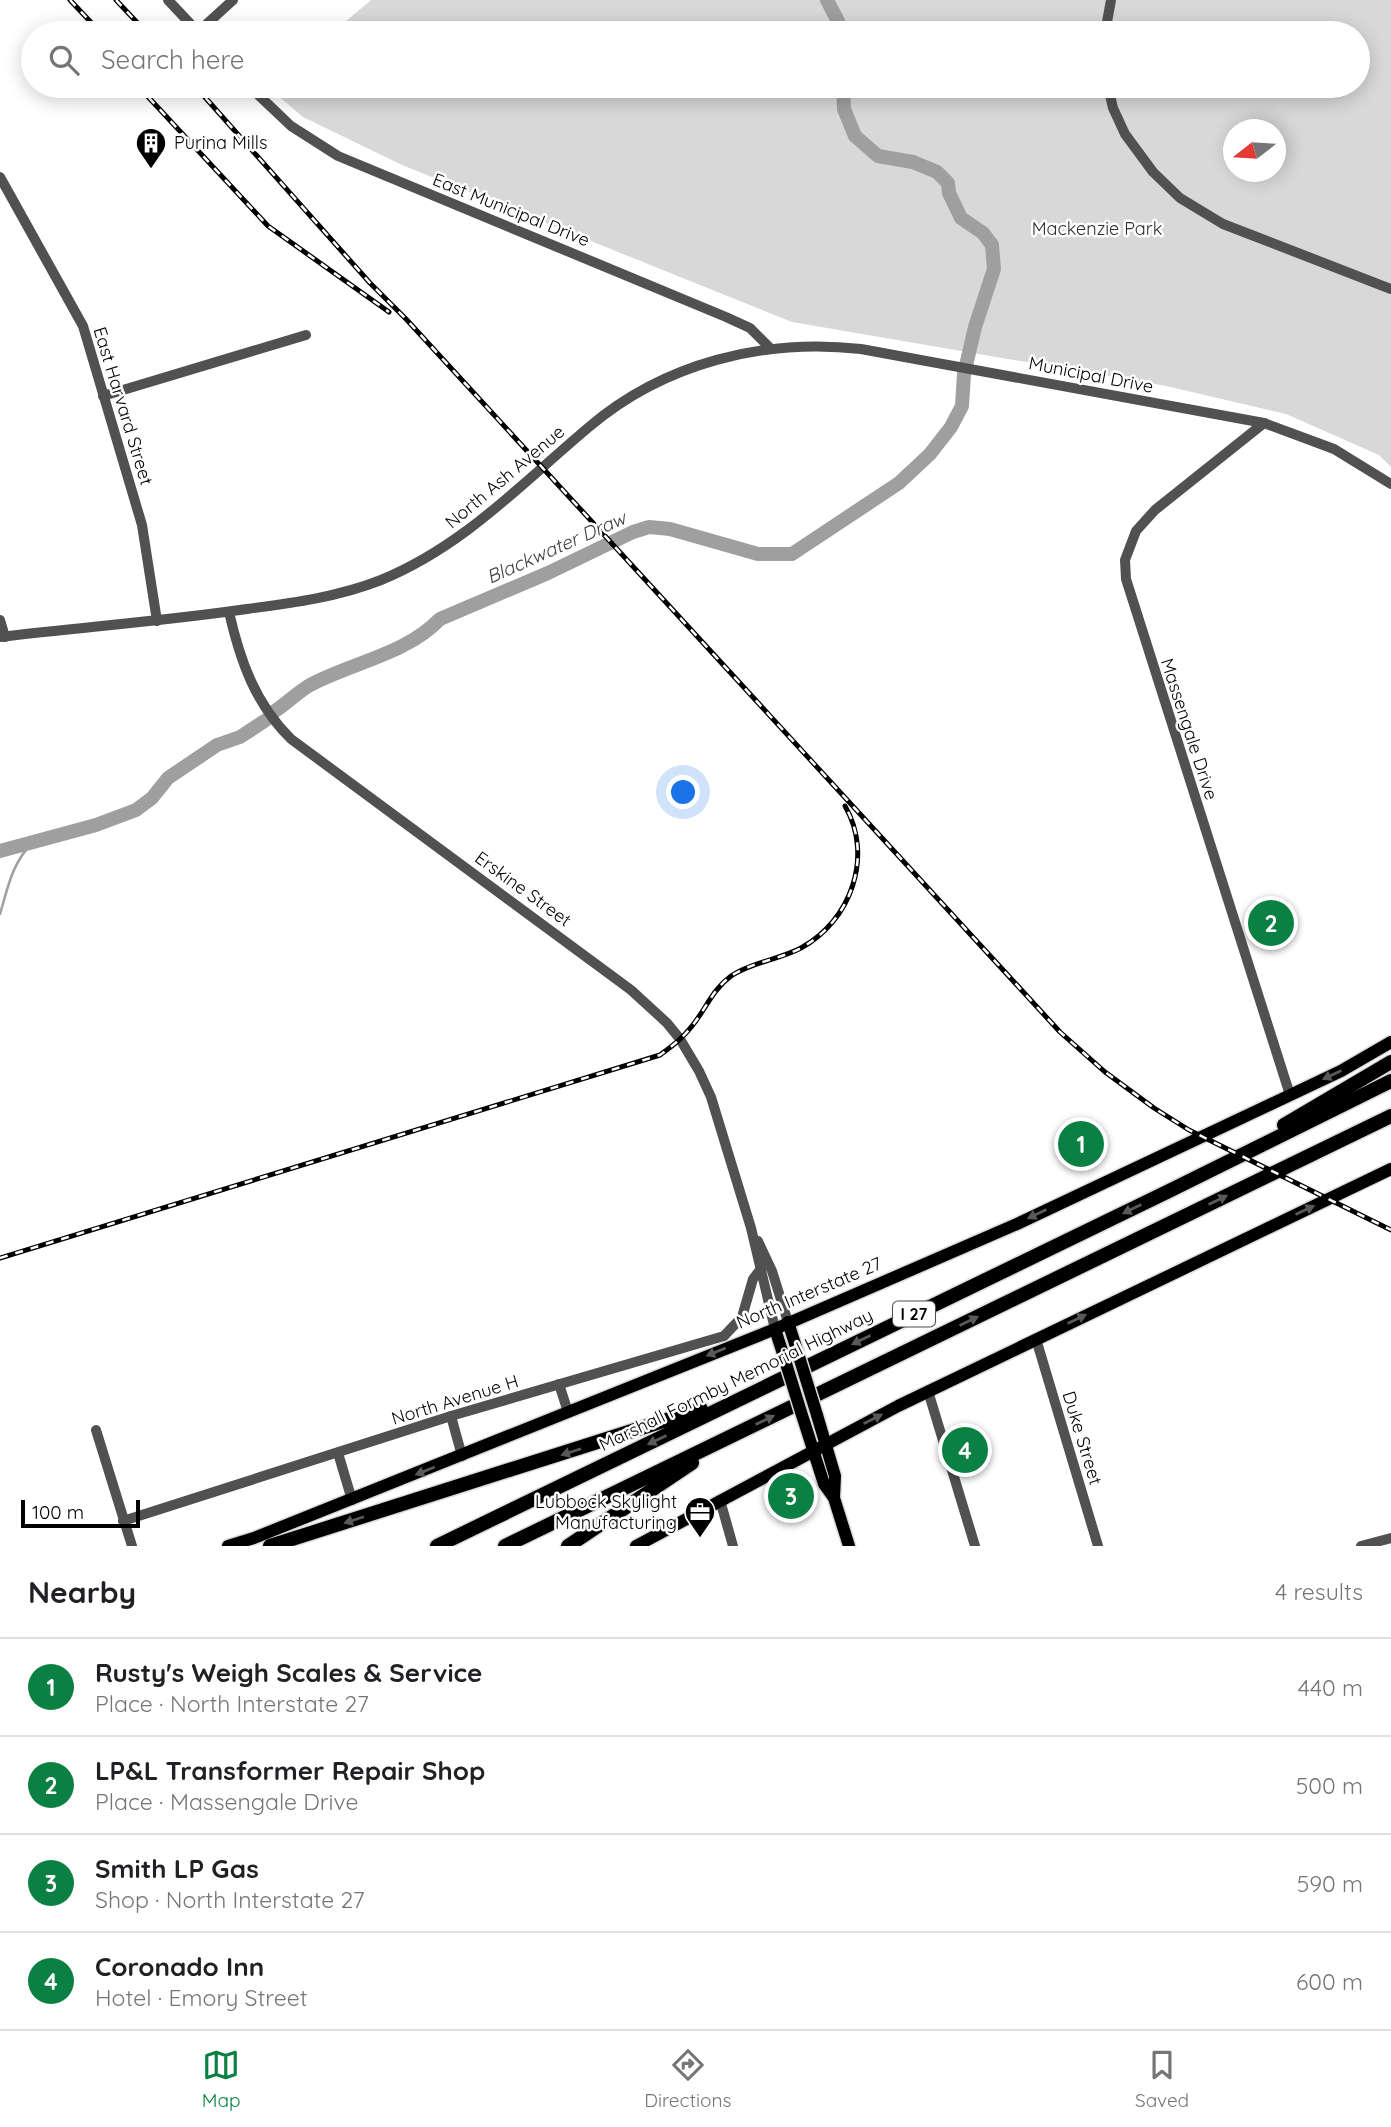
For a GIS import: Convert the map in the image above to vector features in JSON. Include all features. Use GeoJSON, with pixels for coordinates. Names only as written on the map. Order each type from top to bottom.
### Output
{"type":"FeatureCollection","features":[{"type":"Feature","properties":{"kind":"highway"},"geometry":{"type":"LineString","coordinates":[[1174,1188],[1391,1062]]}},
{"type":"Feature","properties":{"kind":"highway","name":"Marshall Formby Memorial Highway"},"geometry":{"type":"LineString","coordinates":[[437,1546],[1391,1081]]}},
{"type":"Feature","properties":{"kind":"highway","name":"I 27"},"geometry":{"type":"LineString","coordinates":[[505,1546],[1391,1116]]}},
{"type":"Feature","properties":{"kind":"highway"},"geometry":{"type":"LineString","coordinates":[[1333,1145],[1391,1128]]}},
{"type":"Feature","properties":{"kind":"highway"},"geometry":{"type":"LineString","coordinates":[[270,1546],[673,1420],[774,1382]]}},
{"type":"Feature","properties":{"kind":"highway"},"geometry":{"type":"LineString","coordinates":[[568,1546],[729,1438]]}},
{"type":"Feature","properties":{"kind":"main road","name":"North Interstate 27"},"geometry":{"type":"LineString","coordinates":[[228,1546],[352,1500],[775,1329],[1017,1224],[1341,1071],[1391,1042]]}},
{"type":"Feature","properties":{"kind":"main road"},"geometry":{"type":"LineString","coordinates":[[636,1546],[928,1391],[1391,1169]]}},
{"type":"Feature","properties":{"kind":"main road","name":"Erskine Street"},"geometry":{"type":"LineString","coordinates":[[788,1322],[835,1476],[834,1497],[849,1546]]}},
{"type":"Feature","properties":{"kind":"main road","name":"Erskine Street"},"geometry":{"type":"LineString","coordinates":[[775,1329],[824,1484],[834,1497]]}},
{"type":"Feature","properties":{"kind":"street"},"geometry":{"type":"LineString","coordinates":[[169,0],[187,21]]}},
{"type":"Feature","properties":{"kind":"street"},"geometry":{"type":"LineString","coordinates":[[211,21],[233,0]]}},
{"type":"Feature","properties":{"kind":"street"},"geometry":{"type":"LineString","coordinates":[[1107,21],[1111,0]]}},
{"type":"Feature","properties":{"kind":"street","name":"East Municipal Drive"},"geometry":{"type":"LineString","coordinates":[[261,98],[291,127],[338,156],[726,317],[750,328],[771,349]]}},
{"type":"Feature","properties":{"kind":"street"},"geometry":{"type":"LineString","coordinates":[[1111,98],[1130,141],[1153,172],[1180,198],[1223,224],[1391,289]]}},
{"type":"Feature","properties":{"kind":"street","name":"East Harvard Street"},"geometry":{"type":"LineString","coordinates":[[0,177],[83,326],[142,525],[157,621]]}},
{"type":"Feature","properties":{"kind":"street"},"geometry":{"type":"LineString","coordinates":[[103,396],[306,335]]}},
{"type":"Feature","properties":{"kind":"street","name":"Municipal Drive"},"geometry":{"type":"LineString","coordinates":[[771,349],[837,346],[1264,423],[1334,449],[1391,484]]}},
{"type":"Feature","properties":{"kind":"street","name":"North Ash Avenue"},"geometry":{"type":"LineString","coordinates":[[3,637],[157,621],[315,600],[380,580],[443,548],[483,520],[589,427],[625,401],[693,367],[771,349]]}},
{"type":"Feature","properties":{"kind":"street","name":"Massengale Drive"},"geometry":{"type":"LineString","coordinates":[[1264,423],[1155,510],[1136,531],[1125,560],[1126,579],[1290,1095]]}},
{"type":"Feature","properties":{"kind":"street","name":"Erskine Street"},"geometry":{"type":"LineString","coordinates":[[229,612],[240,657],[256,694],[268,714],[291,739],[631,990],[667,1023],[691,1055],[711,1097],[751,1228],[775,1329]]}},
{"type":"Feature","properties":{"kind":"street"},"geometry":{"type":"LineString","coordinates":[[0,620],[3,637]]}},
{"type":"Feature","properties":{"kind":"street","name":"Erskine Street"},"geometry":{"type":"LineString","coordinates":[[751,1228],[772,1271],[788,1322]]}},
{"type":"Feature","properties":{"kind":"street","name":"North Avenue H"},"geometry":{"type":"LineString","coordinates":[[123,1521],[451,1416],[724,1336],[742,1317],[753,1279],[760,1270]]}},
{"type":"Feature","properties":{"kind":"street","name":"Duke Street"},"geometry":{"type":"LineString","coordinates":[[1036,1339],[1098,1546]]}},
{"type":"Feature","properties":{"kind":"street"},"geometry":{"type":"LineString","coordinates":[[559,1384],[568,1412]]}},
{"type":"Feature","properties":{"kind":"street"},"geometry":{"type":"LineString","coordinates":[[928,1391],[975,1546]]}},
{"type":"Feature","properties":{"kind":"street"},"geometry":{"type":"LineString","coordinates":[[451,1416],[462,1456]]}},
{"type":"Feature","properties":{"kind":"street"},"geometry":{"type":"LineString","coordinates":[[96,1430],[132,1546]]}},
{"type":"Feature","properties":{"kind":"street"},"geometry":{"type":"LineString","coordinates":[[338,1453],[352,1500]]}},
{"type":"Feature","properties":{"kind":"street"},"geometry":{"type":"LineString","coordinates":[[720,1500],[733,1546]]}},
{"type":"Feature","properties":{"kind":"street"},"geometry":{"type":"LineString","coordinates":[[1361,1546],[1391,1538]]}},
{"type":"Feature","properties":{"kind":"green space","name":"Mackenzie Park"},"geometry":{"type":"Polygon","coordinates":[[[371,0],[1391,0],[1391,467],[1379,455],[1286,414],[1166,386],[792,322],[402,165],[303,117],[281,98],[1370,98],[1370,21],[346,21],[371,0]]]}},
{"type":"Feature","properties":{"kind":"waterway","name":"Blackwater Draw"},"geometry":{"type":"LineString","coordinates":[[827,0],[838,21]]}},
{"type":"Feature","properties":{"kind":"waterway","name":"Blackwater Draw"},"geometry":{"type":"LineString","coordinates":[[275,711],[310,685],[395,650],[440,619],[649,527],[670,529],[758,554],[792,554],[899,483],[930,454],[951,427],[962,406],[964,374],[975,327],[994,269],[992,245],[983,233],[961,218],[949,193],[948,183],[937,172],[913,162],[878,156],[855,136],[844,109],[844,98]]}},
{"type":"Feature","properties":{"kind":"waterway","name":"Blackwater Draw"},"geometry":{"type":"LineString","coordinates":[[0,851],[96,825],[136,810],[152,798],[168,778],[217,745],[240,737],[266,720]]}},
{"type":"Feature","properties":{"kind":"waterway"},"geometry":{"type":"LineString","coordinates":[[0,914],[15,867],[33,842]]}},
{"type":"Feature","properties":{"kind":"railway"},"geometry":{"type":"LineString","coordinates":[[70,0],[90,21]]}},
{"type":"Feature","properties":{"kind":"railway"},"geometry":{"type":"LineString","coordinates":[[116,0],[136,21]]}},
{"type":"Feature","properties":{"kind":"railway"},"geometry":{"type":"LineString","coordinates":[[149,98],[268,226],[389,312]]}},
{"type":"Feature","properties":{"kind":"railway"},"geometry":{"type":"LineString","coordinates":[[206,98],[370,283],[1060,1032],[1105,1072],[1189,1130],[1391,1230]]}},
{"type":"Feature","properties":{"kind":"railway"},"geometry":{"type":"LineString","coordinates":[[0,1258],[660,1055],[689,1030],[724,981],[748,967],[801,948],[833,921],[853,886],[857,866],[857,845],[845,806]]}},
{"type":"Feature","properties":{"kind":"place","name":"Purina Mills"},"geometry":{"type":"Point","coordinates":[151,170]}},
{"type":"Feature","properties":{"kind":"place","name":"LP&L Transformer Repair Shop"},"geometry":{"type":"Point","coordinates":[1271,923]}},
{"type":"Feature","properties":{"kind":"place","name":"Rusty's Weigh Scales & Service"},"geometry":{"type":"Point","coordinates":[1081,1144]}},
{"type":"Feature","properties":{"kind":"place","name":"Coronado Inn"},"geometry":{"type":"Point","coordinates":[965,1450]}},
{"type":"Feature","properties":{"kind":"place","name":"Smith LP Gas"},"geometry":{"type":"Point","coordinates":[791,1496]}},
{"type":"Feature","properties":{"kind":"place","name":"Lubbock Skylight Manufacturing"},"geometry":{"type":"Point","coordinates":[700,1539]}}]}
